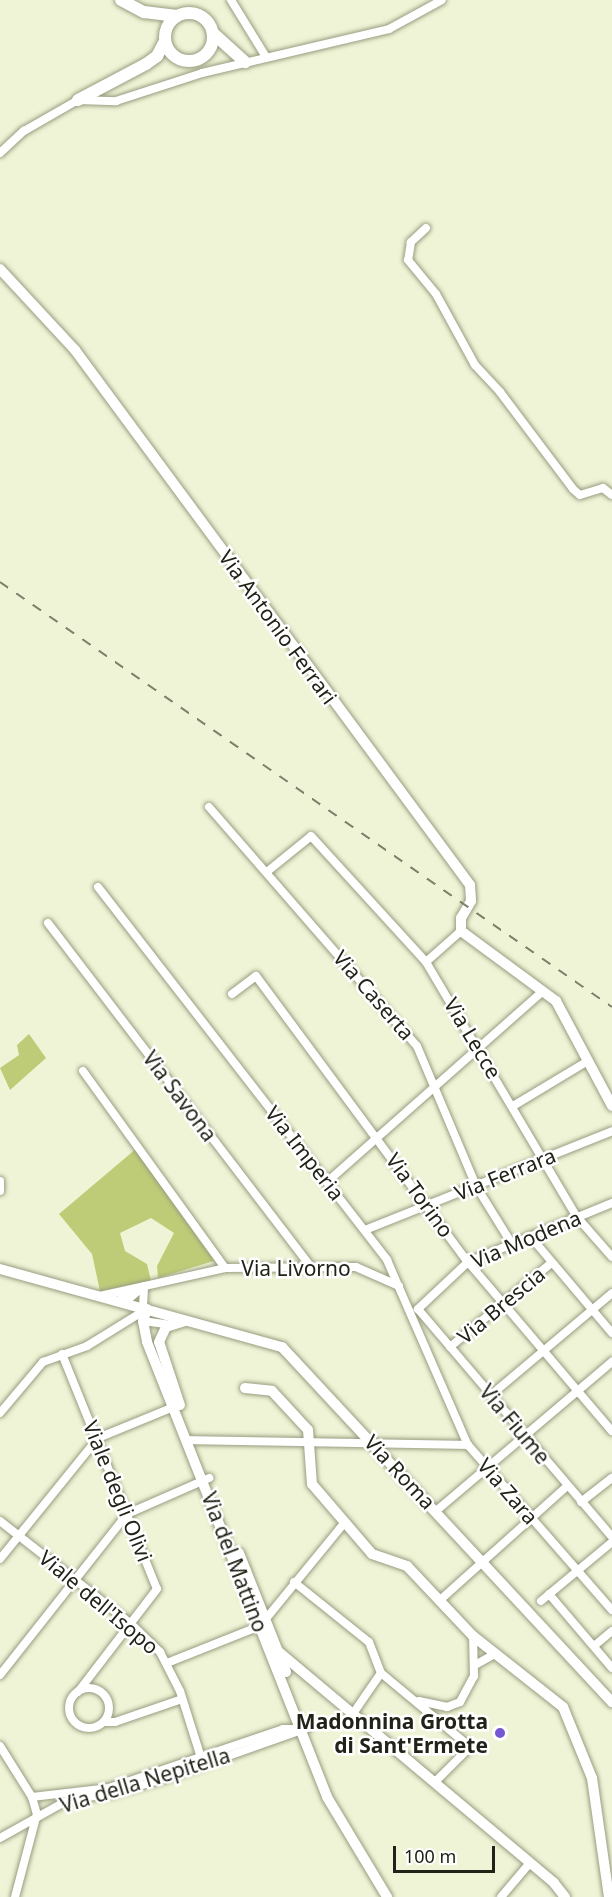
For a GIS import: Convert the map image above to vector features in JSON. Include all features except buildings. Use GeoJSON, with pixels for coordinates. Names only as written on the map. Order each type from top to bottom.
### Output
{"type":"FeatureCollection","features":[{"type":"Feature","properties":{"kind":"main road"},"geometry":{"type":"LineString","coordinates":[[121,0],[144,12],[177,16],[200,15],[214,34],[245,62]]}},
{"type":"Feature","properties":{"kind":"main road"},"geometry":{"type":"LineString","coordinates":[[144,12],[165,36],[174,56]]}},
{"type":"Feature","properties":{"kind":"main road"},"geometry":{"type":"LineString","coordinates":[[78,100],[157,56],[177,16]]}},
{"type":"Feature","properties":{"kind":"main road"},"geometry":{"type":"LineString","coordinates":[[146,64],[174,56],[197,60],[210,50],[214,34]]}},
{"type":"Feature","properties":{"kind":"main road"},"geometry":{"type":"LineString","coordinates":[[210,50],[233,51]]}},
{"type":"Feature","properties":{"kind":"street"},"geometry":{"type":"LineString","coordinates":[[231,0],[266,57]]}},
{"type":"Feature","properties":{"kind":"street"},"geometry":{"type":"LineString","coordinates":[[0,153],[24,131],[78,100],[116,101],[245,62],[389,29],[442,0]]}},
{"type":"Feature","properties":{"kind":"street"},"geometry":{"type":"LineString","coordinates":[[426,228],[411,242],[408,260],[436,294],[475,365],[521,418],[573,489],[580,495],[603,488],[612,495]]}},
{"type":"Feature","properties":{"kind":"street","name":"Via Antonio Ferrari"},"geometry":{"type":"LineString","coordinates":[[0,269],[75,350],[470,885],[472,896],[460,931]]}},
{"type":"Feature","properties":{"kind":"street","name":"Via Caserta"},"geometry":{"type":"LineString","coordinates":[[209,807],[268,871],[417,1046],[476,1186],[512,1244]]}},
{"type":"Feature","properties":{"kind":"street","name":"Via Lecce"},"geometry":{"type":"LineString","coordinates":[[268,871],[311,836],[426,962],[577,1217],[612,1257]]}},
{"type":"Feature","properties":{"kind":"street","name":"Via Imperia"},"geometry":{"type":"LineString","coordinates":[[98,887],[387,1260],[468,1445]]}},
{"type":"Feature","properties":{"kind":"street","name":"Via Savona"},"geometry":{"type":"LineString","coordinates":[[48,923],[312,1268]]}},
{"type":"Feature","properties":{"kind":"street"},"geometry":{"type":"LineString","coordinates":[[426,962],[460,931],[556,1001],[612,1106]]}},
{"type":"Feature","properties":{"kind":"street","name":"Via Torino"},"geometry":{"type":"LineString","coordinates":[[232,994],[256,976],[378,1137],[468,1262],[612,1431]]}},
{"type":"Feature","properties":{"kind":"street"},"geometry":{"type":"LineString","coordinates":[[327,1182],[543,991]]}},
{"type":"Feature","properties":{"kind":"street"},"geometry":{"type":"LineString","coordinates":[[513,1106],[588,1061]]}},
{"type":"Feature","properties":{"kind":"street"},"geometry":{"type":"LineString","coordinates":[[83,1071],[225,1268]]}},
{"type":"Feature","properties":{"kind":"street","name":"Via Ferrara"},"geometry":{"type":"LineString","coordinates":[[365,1230],[612,1131]]}},
{"type":"Feature","properties":{"kind":"street"},"geometry":{"type":"LineString","coordinates":[[0,1181],[0,1191]]}},
{"type":"Feature","properties":{"kind":"street","name":"Via Modena"},"geometry":{"type":"LineString","coordinates":[[418,1309],[468,1262],[612,1203]]}},
{"type":"Feature","properties":{"kind":"street"},"geometry":{"type":"LineString","coordinates":[[530,1236],[612,1333]]}},
{"type":"Feature","properties":{"kind":"street","name":"Via Brescia"},"geometry":{"type":"LineString","coordinates":[[450,1347],[551,1263]]}},
{"type":"Feature","properties":{"kind":"street","name":"Via Livorno"},"geometry":{"type":"LineString","coordinates":[[100,1296],[225,1268],[356,1267],[399,1286]]}},
{"type":"Feature","properties":{"kind":"street","name":"Via Roma"},"geometry":{"type":"LineString","coordinates":[[0,1269],[282,1347],[483,1560],[612,1702]]}},
{"type":"Feature","properties":{"kind":"street"},"geometry":{"type":"LineString","coordinates":[[130,1289],[122,1297],[124,1303],[145,1285]]}},
{"type":"Feature","properties":{"kind":"street"},"geometry":{"type":"LineString","coordinates":[[145,1285],[145,1308],[142,1321],[171,1325],[184,1321]]}},
{"type":"Feature","properties":{"kind":"street"},"geometry":{"type":"LineString","coordinates":[[491,1395],[612,1293]]}},
{"type":"Feature","properties":{"kind":"street"},"geometry":{"type":"LineString","coordinates":[[0,1413],[43,1362],[87,1346],[145,1308]]}},
{"type":"Feature","properties":{"kind":"street","name":"Via Fiume"},"geometry":{"type":"LineString","coordinates":[[418,1309],[612,1539]]}},
{"type":"Feature","properties":{"kind":"street","name":"Via del Mattino"},"geometry":{"type":"LineString","coordinates":[[142,1321],[274,1652],[327,1797],[339,1813],[387,1897]]}},
{"type":"Feature","properties":{"kind":"street","name":"Via del Mattino"},"geometry":{"type":"LineString","coordinates":[[171,1325],[162,1331],[159,1346],[177,1406]]}},
{"type":"Feature","properties":{"kind":"street","name":"Viale degli Olivi"},"geometry":{"type":"LineString","coordinates":[[62,1354],[157,1588],[130,1623]]}},
{"type":"Feature","properties":{"kind":"street"},"geometry":{"type":"LineString","coordinates":[[436,1511],[612,1362]]}},
{"type":"Feature","properties":{"kind":"street"},"geometry":{"type":"LineString","coordinates":[[245,1388],[272,1391],[308,1430],[312,1484],[372,1554],[407,1566],[473,1636],[551,1696],[568,1716],[594,1787],[609,1897]]}},
{"type":"Feature","properties":{"kind":"street"},"geometry":{"type":"LineString","coordinates":[[0,1559],[98,1438],[177,1406]]}},
{"type":"Feature","properties":{"kind":"street","name":"Via Zara"},"geometry":{"type":"LineString","coordinates":[[190,1439],[371,1441],[468,1445],[612,1610]]}},
{"type":"Feature","properties":{"kind":"street"},"geometry":{"type":"LineString","coordinates":[[581,1502],[612,1478]]}},
{"type":"Feature","properties":{"kind":"street"},"geometry":{"type":"LineString","coordinates":[[0,1675],[128,1514],[206,1479]]}},
{"type":"Feature","properties":{"kind":"street"},"geometry":{"type":"LineString","coordinates":[[439,1600],[567,1486]]}},
{"type":"Feature","properties":{"kind":"street","name":"Viale dell'Isopo"},"geometry":{"type":"LineString","coordinates":[[0,1521],[130,1623],[168,1663],[203,1762]]}},
{"type":"Feature","properties":{"kind":"street"},"geometry":{"type":"LineString","coordinates":[[168,1663],[262,1622],[345,1522]]}},
{"type":"Feature","properties":{"kind":"street"},"geometry":{"type":"LineString","coordinates":[[541,1601],[612,1539]]}},
{"type":"Feature","properties":{"kind":"street"},"geometry":{"type":"LineString","coordinates":[[294,1582],[369,1642],[381,1673],[470,1747],[435,1782]]}},
{"type":"Feature","properties":{"kind":"street"},"geometry":{"type":"LineString","coordinates":[[549,1594],[612,1668]]}},
{"type":"Feature","properties":{"kind":"street"},"geometry":{"type":"LineString","coordinates":[[130,1623],[70,1702],[74,1721],[86,1728],[104,1722],[115,1722],[182,1699]]}},
{"type":"Feature","properties":{"kind":"street"},"geometry":{"type":"LineString","coordinates":[[594,1646],[612,1631]]}},
{"type":"Feature","properties":{"kind":"street"},"geometry":{"type":"LineString","coordinates":[[414,1700],[455,1706],[470,1688],[475,1665],[473,1636]]}},
{"type":"Feature","properties":{"kind":"street"},"geometry":{"type":"LineString","coordinates":[[274,1652],[435,1782],[562,1889],[566,1897]]}},
{"type":"Feature","properties":{"kind":"street","name":"Via del Mattino"},"geometry":{"type":"LineString","coordinates":[[274,1652],[293,1710],[305,1733]]}},
{"type":"Feature","properties":{"kind":"street"},"geometry":{"type":"LineString","coordinates":[[475,1665],[495,1654]]}},
{"type":"Feature","properties":{"kind":"street"},"geometry":{"type":"LineString","coordinates":[[352,1715],[381,1673]]}},
{"type":"Feature","properties":{"kind":"street"},"geometry":{"type":"LineString","coordinates":[[78,1692],[90,1688],[106,1698],[109,1710],[104,1722]]}},
{"type":"Feature","properties":{"kind":"street"},"geometry":{"type":"LineString","coordinates":[[285,1732],[293,1710]]}},
{"type":"Feature","properties":{"kind":"street","name":"Via della Nepitella"},"geometry":{"type":"LineString","coordinates":[[0,1838],[37,1814],[70,1799],[111,1794],[285,1732],[305,1733]]}},
{"type":"Feature","properties":{"kind":"street"},"geometry":{"type":"LineString","coordinates":[[0,1746],[32,1797],[37,1814],[15,1897]]}},
{"type":"Feature","properties":{"kind":"street","name":"Via della Nepitella"},"geometry":{"type":"LineString","coordinates":[[32,1797],[109,1788],[203,1762]]}},
{"type":"Feature","properties":{"kind":"street"},"geometry":{"type":"LineString","coordinates":[[501,1897],[530,1864]]}},
{"type":"Feature","properties":{"kind":"green space"},"geometry":{"type":"Polygon","coordinates":[[[29,1034],[46,1058],[10,1090],[0,1068],[19,1055],[17,1045],[29,1034]]]}},
{"type":"Feature","properties":{"kind":"green space"},"geometry":{"type":"Polygon","coordinates":[[[137,1148],[217,1260],[158,1278],[157,1266],[174,1233],[151,1218],[120,1233],[125,1251],[147,1264],[151,1281],[100,1291],[92,1254],[59,1214],[137,1148]]]}},
{"type":"Feature","properties":{"kind":"railway"},"geometry":{"type":"LineString","coordinates":[[0,582],[612,1007]]}},
{"type":"Feature","properties":{"kind":"place","name":"Madonnina Grotta di Sant'Ermete"},"geometry":{"type":"Point","coordinates":[500,1733]}}]}
